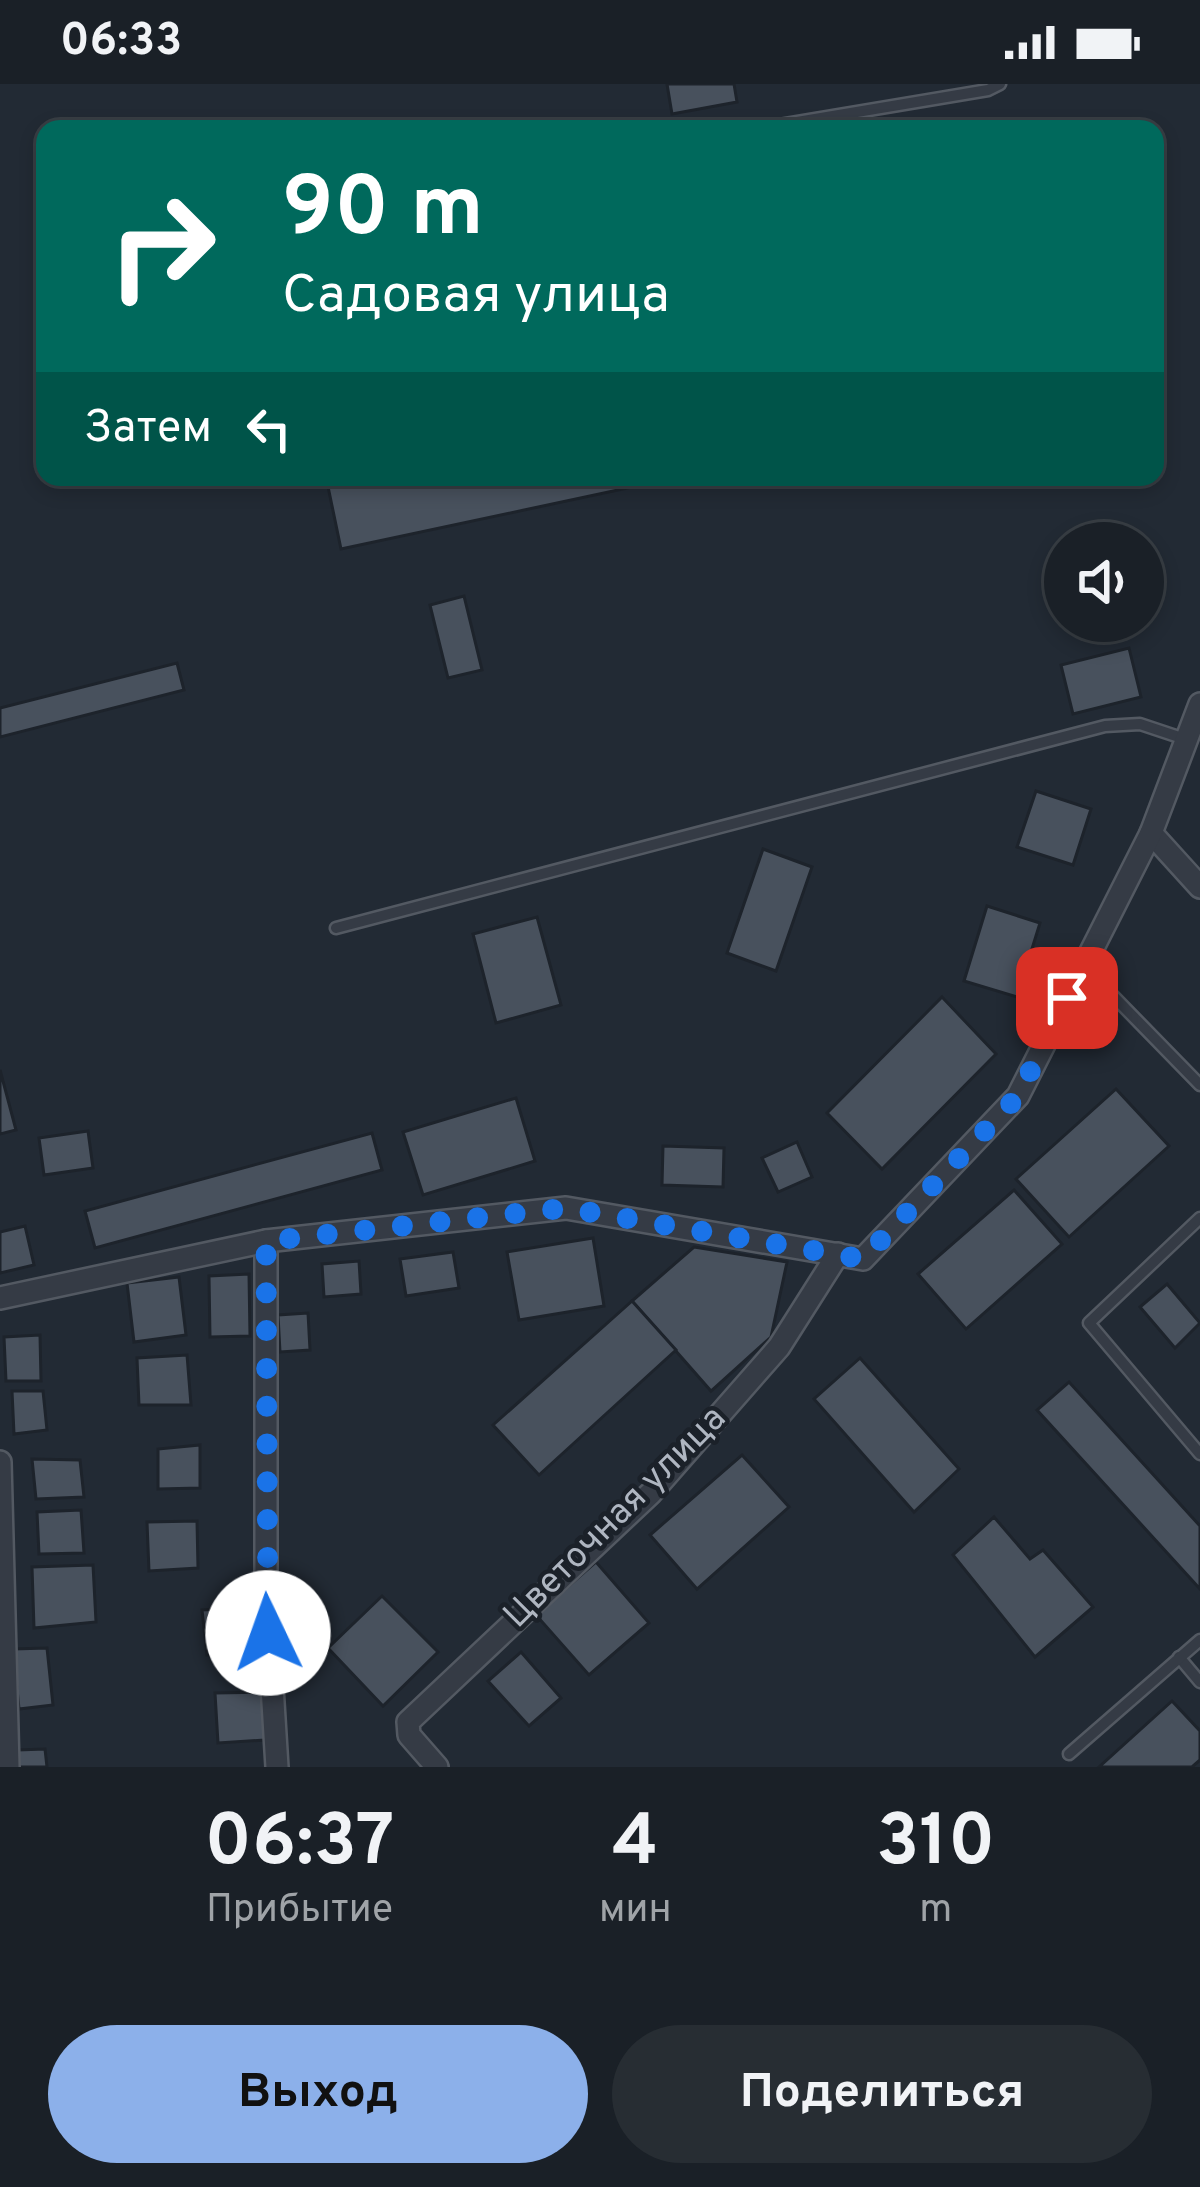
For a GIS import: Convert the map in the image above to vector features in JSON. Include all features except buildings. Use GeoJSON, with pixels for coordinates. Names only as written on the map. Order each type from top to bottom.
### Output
{"type":"FeatureCollection","features":[{"type":"Feature","properties":{"kind":"street"},"geometry":{"type":"LineString","coordinates":[[0,1298],[266,1241],[566,1208],[863,1259],[1018,1096],[1150,833],[1200,704]]}},
{"type":"Feature","properties":{"kind":"street"},"geometry":{"type":"LineString","coordinates":[[1150,833],[1200,887]]}},
{"type":"Feature","properties":{"kind":"street"},"geometry":{"type":"LineString","coordinates":[[266,1241],[266,1589],[277,1767]]}},
{"type":"Feature","properties":{"kind":"street","name":"Цветочная улица"},"geometry":{"type":"LineString","coordinates":[[437,1767],[410,1735],[408,1722],[651,1493],[779,1348],[838,1255]]}},
{"type":"Feature","properties":{"kind":"street"},"geometry":{"type":"LineString","coordinates":[[0,1462],[8,1767]]}},
{"type":"Feature","properties":{"kind":"lane"},"geometry":{"type":"LineString","coordinates":[[809,120],[988,90],[1000,84]]}},
{"type":"Feature","properties":{"kind":"lane"},"geometry":{"type":"LineString","coordinates":[[336,928],[1105,726],[1140,724],[1188,740]]}},
{"type":"Feature","properties":{"kind":"lane"},"geometry":{"type":"LineString","coordinates":[[1084,966],[1200,1084]]}},
{"type":"Feature","properties":{"kind":"lane"},"geometry":{"type":"LineString","coordinates":[[1200,1218],[1089,1323],[1200,1454]]}},
{"type":"Feature","properties":{"kind":"lane"},"geometry":{"type":"LineString","coordinates":[[1069,1754],[1200,1640]]}},
{"type":"Feature","properties":{"kind":"lane"},"geometry":{"type":"LineString","coordinates":[[1179,1658],[1200,1682]]}},
{"type":"Feature","properties":{"kind":"route"},"geometry":{"type":"LineString","coordinates":[[268,1633],[266,1241],[566,1208],[863,1259],[1018,1096],[1067,998]]}}]}
